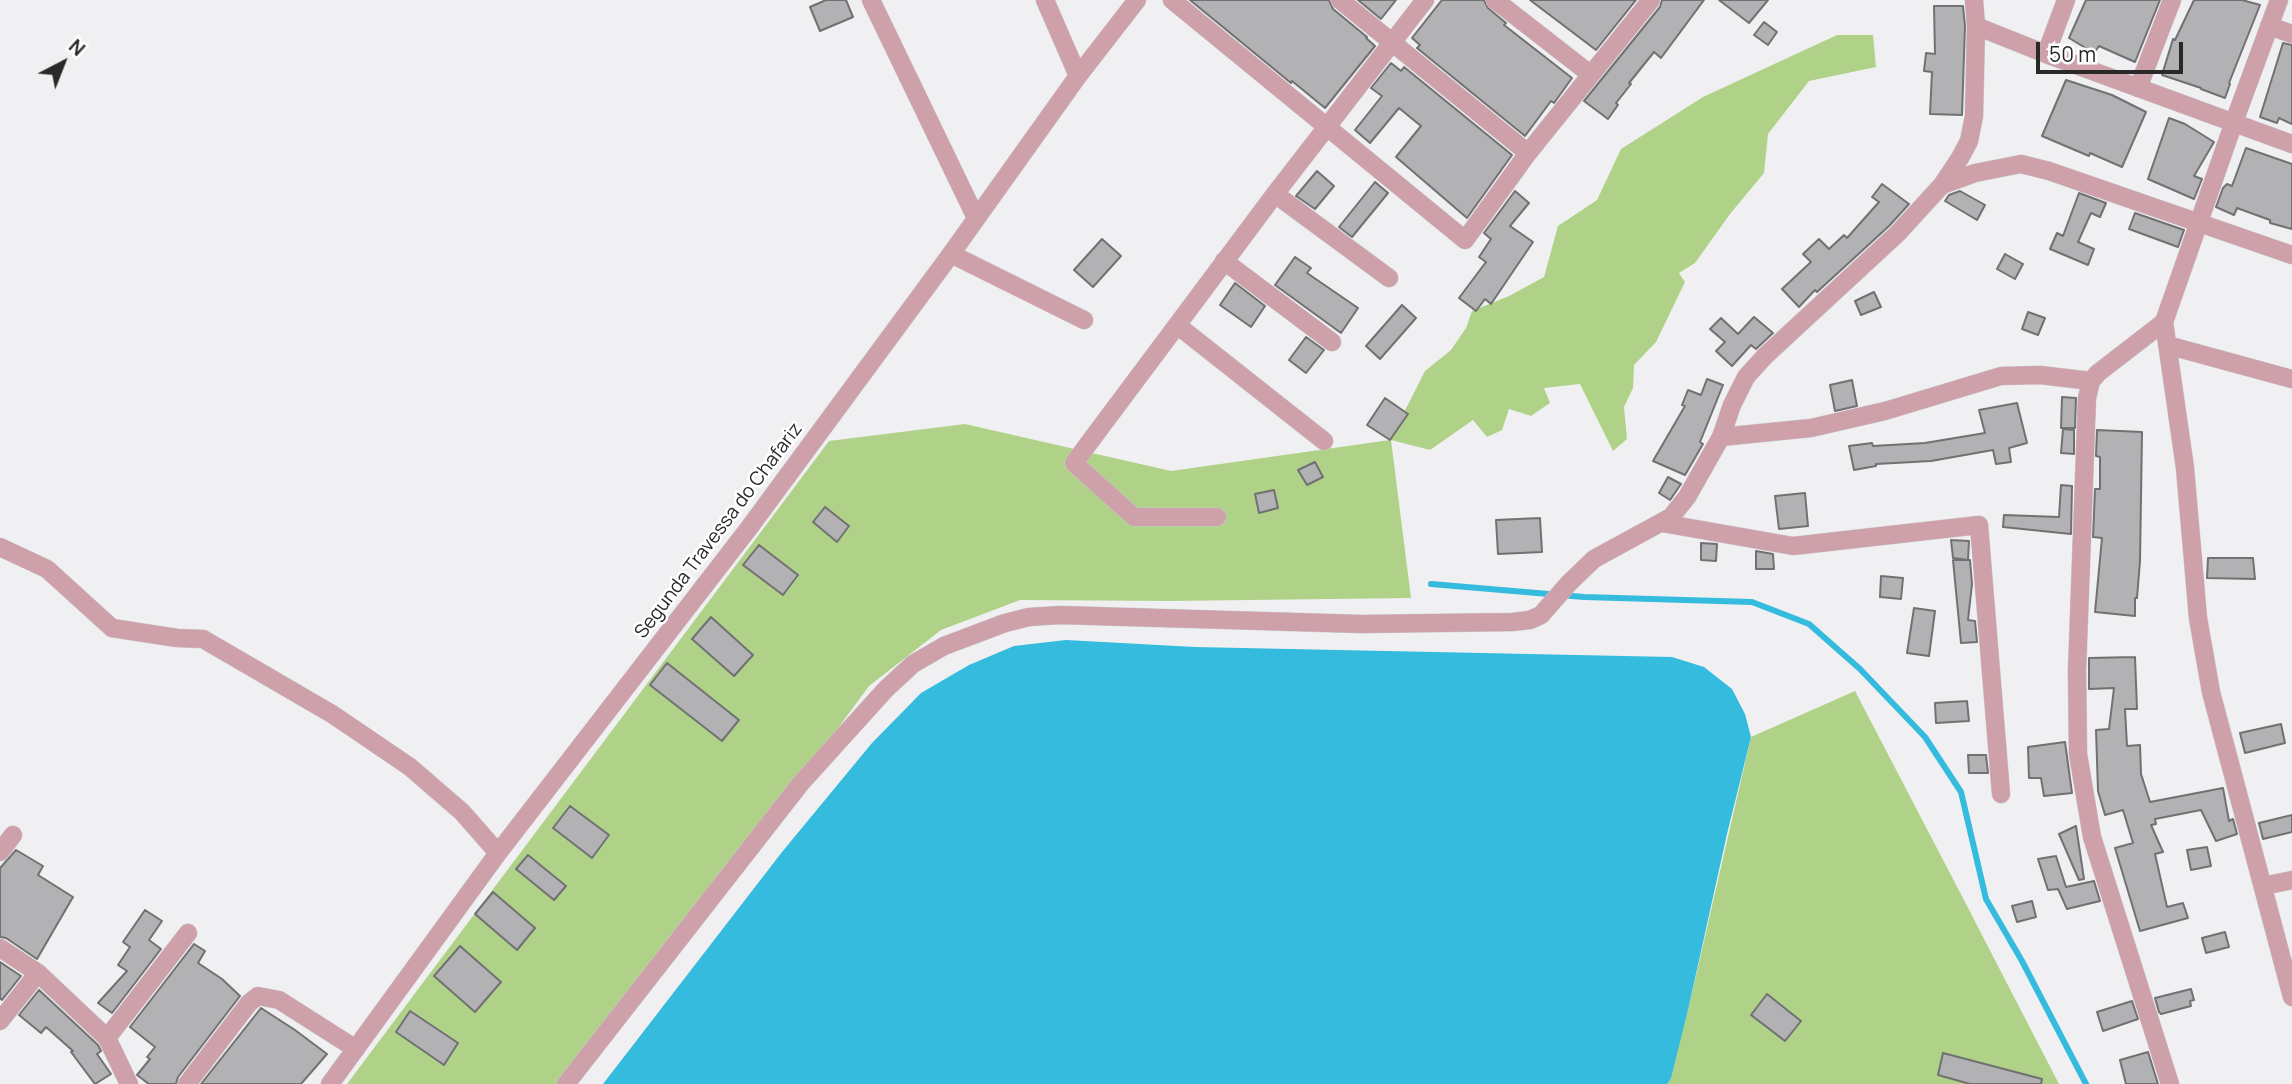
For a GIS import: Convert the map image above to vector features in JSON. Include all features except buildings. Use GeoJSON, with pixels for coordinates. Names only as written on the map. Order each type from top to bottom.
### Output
{"type":"FeatureCollection","features":[{"type":"Feature","properties":{"kind":"street"},"geometry":{"type":"LineString","coordinates":[[872,0],[976,218]]}},
{"type":"Feature","properties":{"kind":"street"},"geometry":{"type":"LineString","coordinates":[[1045,0],[1078,76]]}},
{"type":"Feature","properties":{"kind":"street","name":"Segunda Travessa do Chafariz"},"geometry":{"type":"LineString","coordinates":[[330,1084],[498,853],[748,528],[1136,0]]}},
{"type":"Feature","properties":{"kind":"street"},"geometry":{"type":"LineString","coordinates":[[1172,0],[1465,240],[1528,153],[1651,0]]}},
{"type":"Feature","properties":{"kind":"street"},"geometry":{"type":"LineString","coordinates":[[1340,0],[1528,153]]}},
{"type":"Feature","properties":{"kind":"street"},"geometry":{"type":"LineString","coordinates":[[1217,517],[1134,517],[1074,463],[1224,261],[1424,0]]}},
{"type":"Feature","properties":{"kind":"street"},"geometry":{"type":"LineString","coordinates":[[1495,0],[1590,74]]}},
{"type":"Feature","properties":{"kind":"street"},"geometry":{"type":"LineString","coordinates":[[566,1084],[801,783],[886,689],[913,664],[944,646],[1005,623],[1029,617],[1060,615],[1361,625],[1530,620],[1541,615],[1594,559],[1671,517],[1687,497],[1721,437],[1732,405],[1746,377],[1765,355],[1897,234],[1942,185],[1969,141],[1974,117],[1974,0]]}},
{"type":"Feature","properties":{"kind":"street"},"geometry":{"type":"LineString","coordinates":[[2046,54],[2066,0]]}},
{"type":"Feature","properties":{"kind":"street"},"geometry":{"type":"LineString","coordinates":[[2138,88],[2172,0]]}},
{"type":"Feature","properties":{"kind":"street"},"geometry":{"type":"LineString","coordinates":[[2279,0],[2164,322],[2185,468],[2198,618],[2211,692],[2292,997]]}},
{"type":"Feature","properties":{"kind":"street"},"geometry":{"type":"LineString","coordinates":[[1976,26],[2292,144]]}},
{"type":"Feature","properties":{"kind":"street"},"geometry":{"type":"LineString","coordinates":[[2269,26],[2292,34]]}},
{"type":"Feature","properties":{"kind":"street"},"geometry":{"type":"LineString","coordinates":[[1942,185],[1975,173],[2021,164],[2049,171],[2292,255]]}},
{"type":"Feature","properties":{"kind":"street"},"geometry":{"type":"LineString","coordinates":[[1275,194],[1389,278]]}},
{"type":"Feature","properties":{"kind":"street"},"geometry":{"type":"LineString","coordinates":[[951,254],[1084,320]]}},
{"type":"Feature","properties":{"kind":"street"},"geometry":{"type":"LineString","coordinates":[[1224,261],[1332,342]]}},
{"type":"Feature","properties":{"kind":"street"},"geometry":{"type":"LineString","coordinates":[[2164,322],[2091,381],[2087,398],[2077,671],[2078,754],[2092,837],[2170,1084]]}},
{"type":"Feature","properties":{"kind":"street"},"geometry":{"type":"LineString","coordinates":[[1177,325],[1324,441]]}},
{"type":"Feature","properties":{"kind":"street"},"geometry":{"type":"LineString","coordinates":[[2167,345],[2292,379]]}},
{"type":"Feature","properties":{"kind":"street"},"geometry":{"type":"LineString","coordinates":[[1721,437],[1811,428],[1885,411],[2001,376],[2040,375],[2091,381]]}},
{"type":"Feature","properties":{"kind":"street"},"geometry":{"type":"LineString","coordinates":[[1662,523],[1793,546],[1979,526],[2001,794]]}},
{"type":"Feature","properties":{"kind":"street"},"geometry":{"type":"LineString","coordinates":[[0,547],[47,569],[112,628],[177,638],[203,639],[332,714],[410,767],[462,812],[498,853]]}},
{"type":"Feature","properties":{"kind":"street"},"geometry":{"type":"LineString","coordinates":[[0,852],[13,835]]}},
{"type":"Feature","properties":{"kind":"street"},"geometry":{"type":"LineString","coordinates":[[2263,886],[2292,880]]}},
{"type":"Feature","properties":{"kind":"street"},"geometry":{"type":"LineString","coordinates":[[107,1038],[188,933]]}},
{"type":"Feature","properties":{"kind":"street"},"geometry":{"type":"LineString","coordinates":[[0,948],[37,974],[107,1038],[129,1084]]}},
{"type":"Feature","properties":{"kind":"street"},"geometry":{"type":"LineString","coordinates":[[0,1021],[37,974]]}},
{"type":"Feature","properties":{"kind":"street"},"geometry":{"type":"LineString","coordinates":[[187,1084],[249,1003],[258,996],[279,1000],[356,1049]]}},
{"type":"Feature","properties":{"kind":"green space"},"geometry":{"type":"Polygon","coordinates":[[[1837,35],[1873,35],[1876,67],[1809,81],[1768,134],[1764,173],[1695,263],[1679,273],[1685,282],[1656,342],[1634,365],[1633,388],[1624,407],[1627,439],[1613,451],[1580,384],[1544,388],[1550,403],[1531,416],[1509,409],[1502,430],[1487,437],[1473,420],[1430,450],[1391,440],[1411,598],[1020,600],[941,630],[869,686],[739,863],[569,1084],[347,1084],[829,441],[965,424],[1171,471],[1390,440],[1425,371],[1451,350],[1466,328],[1472,311],[1509,296],[1544,277],[1558,226],[1597,200],[1621,149],[1703,97],[1837,35]]]}},
{"type":"Feature","properties":{"kind":"green space"},"geometry":{"type":"Polygon","coordinates":[[[1855,691],[2059,1084],[1665,1084],[1688,1010],[1751,737],[1855,691]]]}},
{"type":"Feature","properties":{"kind":"water"},"geometry":{"type":"Polygon","coordinates":[[[1066,640],[1195,647],[1672,657],[1704,667],[1732,689],[1745,714],[1751,737],[1688,1010],[1671,1078],[1667,1084],[603,1084],[782,852],[872,743],[921,693],[969,665],[1014,646],[1066,640]]]}},
{"type":"Feature","properties":{"kind":"waterway"},"geometry":{"type":"LineString","coordinates":[[1431,584],[1584,597],[1752,602],[1809,624],[1860,669],[1925,737],[1961,792],[1986,899],[2022,961],[2086,1084]]}}]}
